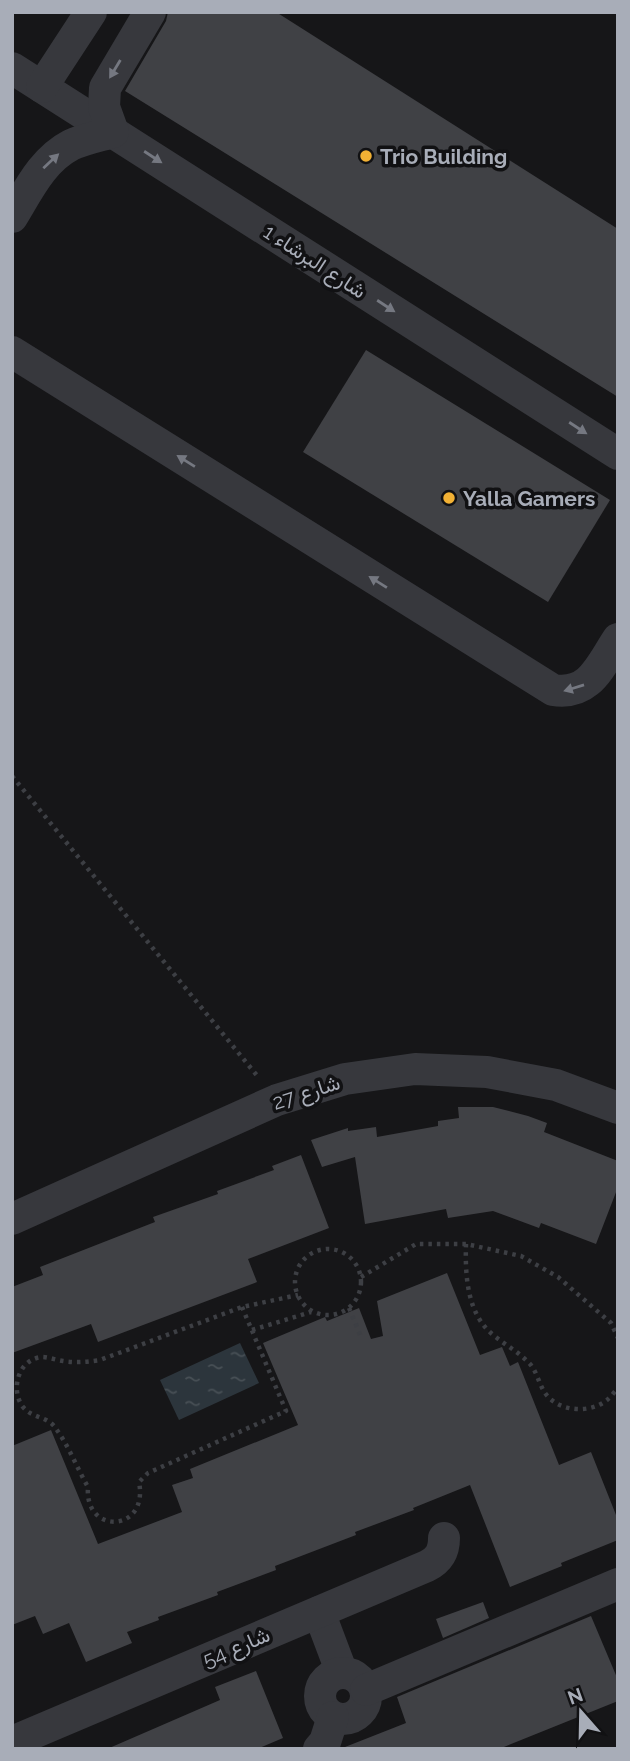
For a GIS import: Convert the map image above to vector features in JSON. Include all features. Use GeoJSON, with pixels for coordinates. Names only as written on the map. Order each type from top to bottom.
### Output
{"type":"FeatureCollection","features":[{"type":"Feature","properties":{"kind":"street"},"geometry":{"type":"LineString","coordinates":[[42,87],[91,12]]}},
{"type":"Feature","properties":{"kind":"street"},"geometry":{"type":"LineString","coordinates":[[12,217],[50,161],[78,142],[113,132],[104,107],[105,88],[150,12]]}},
{"type":"Feature","properties":{"kind":"street","name":"شارع البرشاء 1"},"geometry":{"type":"LineString","coordinates":[[12,68],[618,454]]}},
{"type":"Feature","properties":{"kind":"street"},"geometry":{"type":"LineString","coordinates":[[12,352],[553,690],[572,691],[589,682],[618,639]]}},
{"type":"Feature","properties":{"kind":"street","name":"شارع 27"},"geometry":{"type":"LineString","coordinates":[[12,1219],[277,1100],[345,1079],[415,1069],[486,1072],[545,1083],[618,1108]]}},
{"type":"Feature","properties":{"kind":"street","name":"شارع 54"},"geometry":{"type":"LineString","coordinates":[[16,1732],[311,1615],[433,1563],[442,1553],[443,1538]]}},
{"type":"Feature","properties":{"kind":"street"},"geometry":{"type":"LineString","coordinates":[[319,1749],[333,1717],[322,1707],[320,1692],[618,1584]]}},
{"type":"Feature","properties":{"kind":"street"},"geometry":{"type":"LineString","coordinates":[[311,1615],[345,1681]]}},
{"type":"Feature","properties":{"kind":"path"},"geometry":{"type":"LineString","coordinates":[[12,776],[277,1100]]}},
{"type":"Feature","properties":{"kind":"path"},"geometry":{"type":"LineString","coordinates":[[361,1277],[416,1244],[466,1244],[521,1256],[558,1276],[611,1323],[618,1338]]}},
{"type":"Feature","properties":{"kind":"path"},"geometry":{"type":"LineString","coordinates":[[466,1244],[468,1288],[478,1317],[491,1333],[516,1350],[533,1367],[546,1394],[558,1404],[572,1409],[587,1409],[607,1401],[618,1388]]}},
{"type":"Feature","properties":{"kind":"path"},"geometry":{"type":"LineString","coordinates":[[333,1250],[346,1254],[356,1264],[361,1277],[361,1288],[357,1299],[349,1308],[338,1314],[324,1315],[312,1311],[298,1295],[295,1282],[298,1268],[307,1258],[319,1251],[333,1250]]}},
{"type":"Feature","properties":{"kind":"path"},"geometry":{"type":"LineString","coordinates":[[242,1307],[286,1410],[148,1473],[139,1482],[142,1496],[139,1508],[133,1515],[117,1522],[103,1520],[94,1514],[87,1497],[88,1488],[56,1428],[46,1418],[35,1416],[24,1409],[17,1395],[16,1381],[24,1367],[40,1357],[85,1363],[100,1360],[242,1307],[298,1295]]}},
{"type":"Feature","properties":{"kind":"path"},"geometry":{"type":"LineString","coordinates":[[349,1308],[361,1337]]}},
{"type":"Feature","properties":{"kind":"path"},"geometry":{"type":"LineString","coordinates":[[252,1330],[312,1311]]}},
{"type":"Feature","properties":{"kind":"water"},"geometry":{"type":"Polygon","coordinates":[[[240,1343],[259,1383],[179,1420],[160,1380],[240,1343]]]}},
{"type":"Feature","properties":{"kind":"building","name":"Trio Building"},"geometry":{"type":"Polygon","coordinates":[[[168,12],[276,12],[618,229],[618,397],[125,91],[166,21],[168,12]]]}},
{"type":"Feature","properties":{"kind":"building"},"geometry":{"type":"Polygon","coordinates":[[[366,350],[610,500],[548,602],[303,452],[366,350]]]}},
{"type":"Feature","properties":{"kind":"building"},"geometry":{"type":"Polygon","coordinates":[[[458,1107],[493,1107],[528,1116],[547,1123],[544,1132],[618,1161],[618,1187],[596,1244],[541,1223],[539,1228],[493,1211],[448,1218],[446,1209],[365,1224],[355,1157],[322,1167],[311,1140],[348,1128],[348,1131],[376,1127],[377,1137],[438,1126],[438,1121],[459,1118],[458,1107]]]}},
{"type":"Feature","properties":{"kind":"building"},"geometry":{"type":"Polygon","coordinates":[[[301,1155],[329,1228],[248,1259],[257,1282],[98,1342],[91,1324],[12,1353],[12,1287],[43,1275],[40,1267],[155,1222],[153,1217],[218,1194],[217,1191],[274,1170],[272,1166],[301,1155]]]}},
{"type":"Feature","properties":{"kind":"building"},"geometry":{"type":"Polygon","coordinates":[[[447,1273],[480,1355],[502,1347],[510,1366],[518,1362],[559,1465],[591,1452],[618,1520],[618,1540],[510,1587],[470,1485],[355,1532],[356,1535],[275,1566],[276,1570],[217,1592],[218,1595],[158,1617],[159,1620],[127,1632],[132,1643],[86,1662],[69,1623],[43,1634],[35,1616],[12,1625],[12,1446],[51,1430],[98,1544],[182,1512],[172,1485],[193,1478],[190,1469],[298,1425],[263,1343],[325,1317],[327,1321],[359,1308],[371,1339],[383,1336],[377,1301],[447,1273]]]}},
{"type":"Feature","properties":{"kind":"building"},"geometry":{"type":"Polygon","coordinates":[[[483,1602],[489,1618],[443,1638],[436,1619],[483,1602]]]}},
{"type":"Feature","properties":{"kind":"building"},"geometry":{"type":"Polygon","coordinates":[[[591,1616],[618,1680],[618,1701],[499,1749],[345,1749],[406,1723],[397,1697],[591,1616]]]}},
{"type":"Feature","properties":{"kind":"building"},"geometry":{"type":"Polygon","coordinates":[[[256,1671],[283,1738],[257,1749],[107,1749],[220,1700],[215,1687],[256,1671]]]}},
{"type":"Feature","properties":{"kind":"place","name":"Trio Building"},"geometry":{"type":"Point","coordinates":[366,156]}},
{"type":"Feature","properties":{"kind":"place","name":"Yalla Gamers"},"geometry":{"type":"Point","coordinates":[449,498]}}]}
